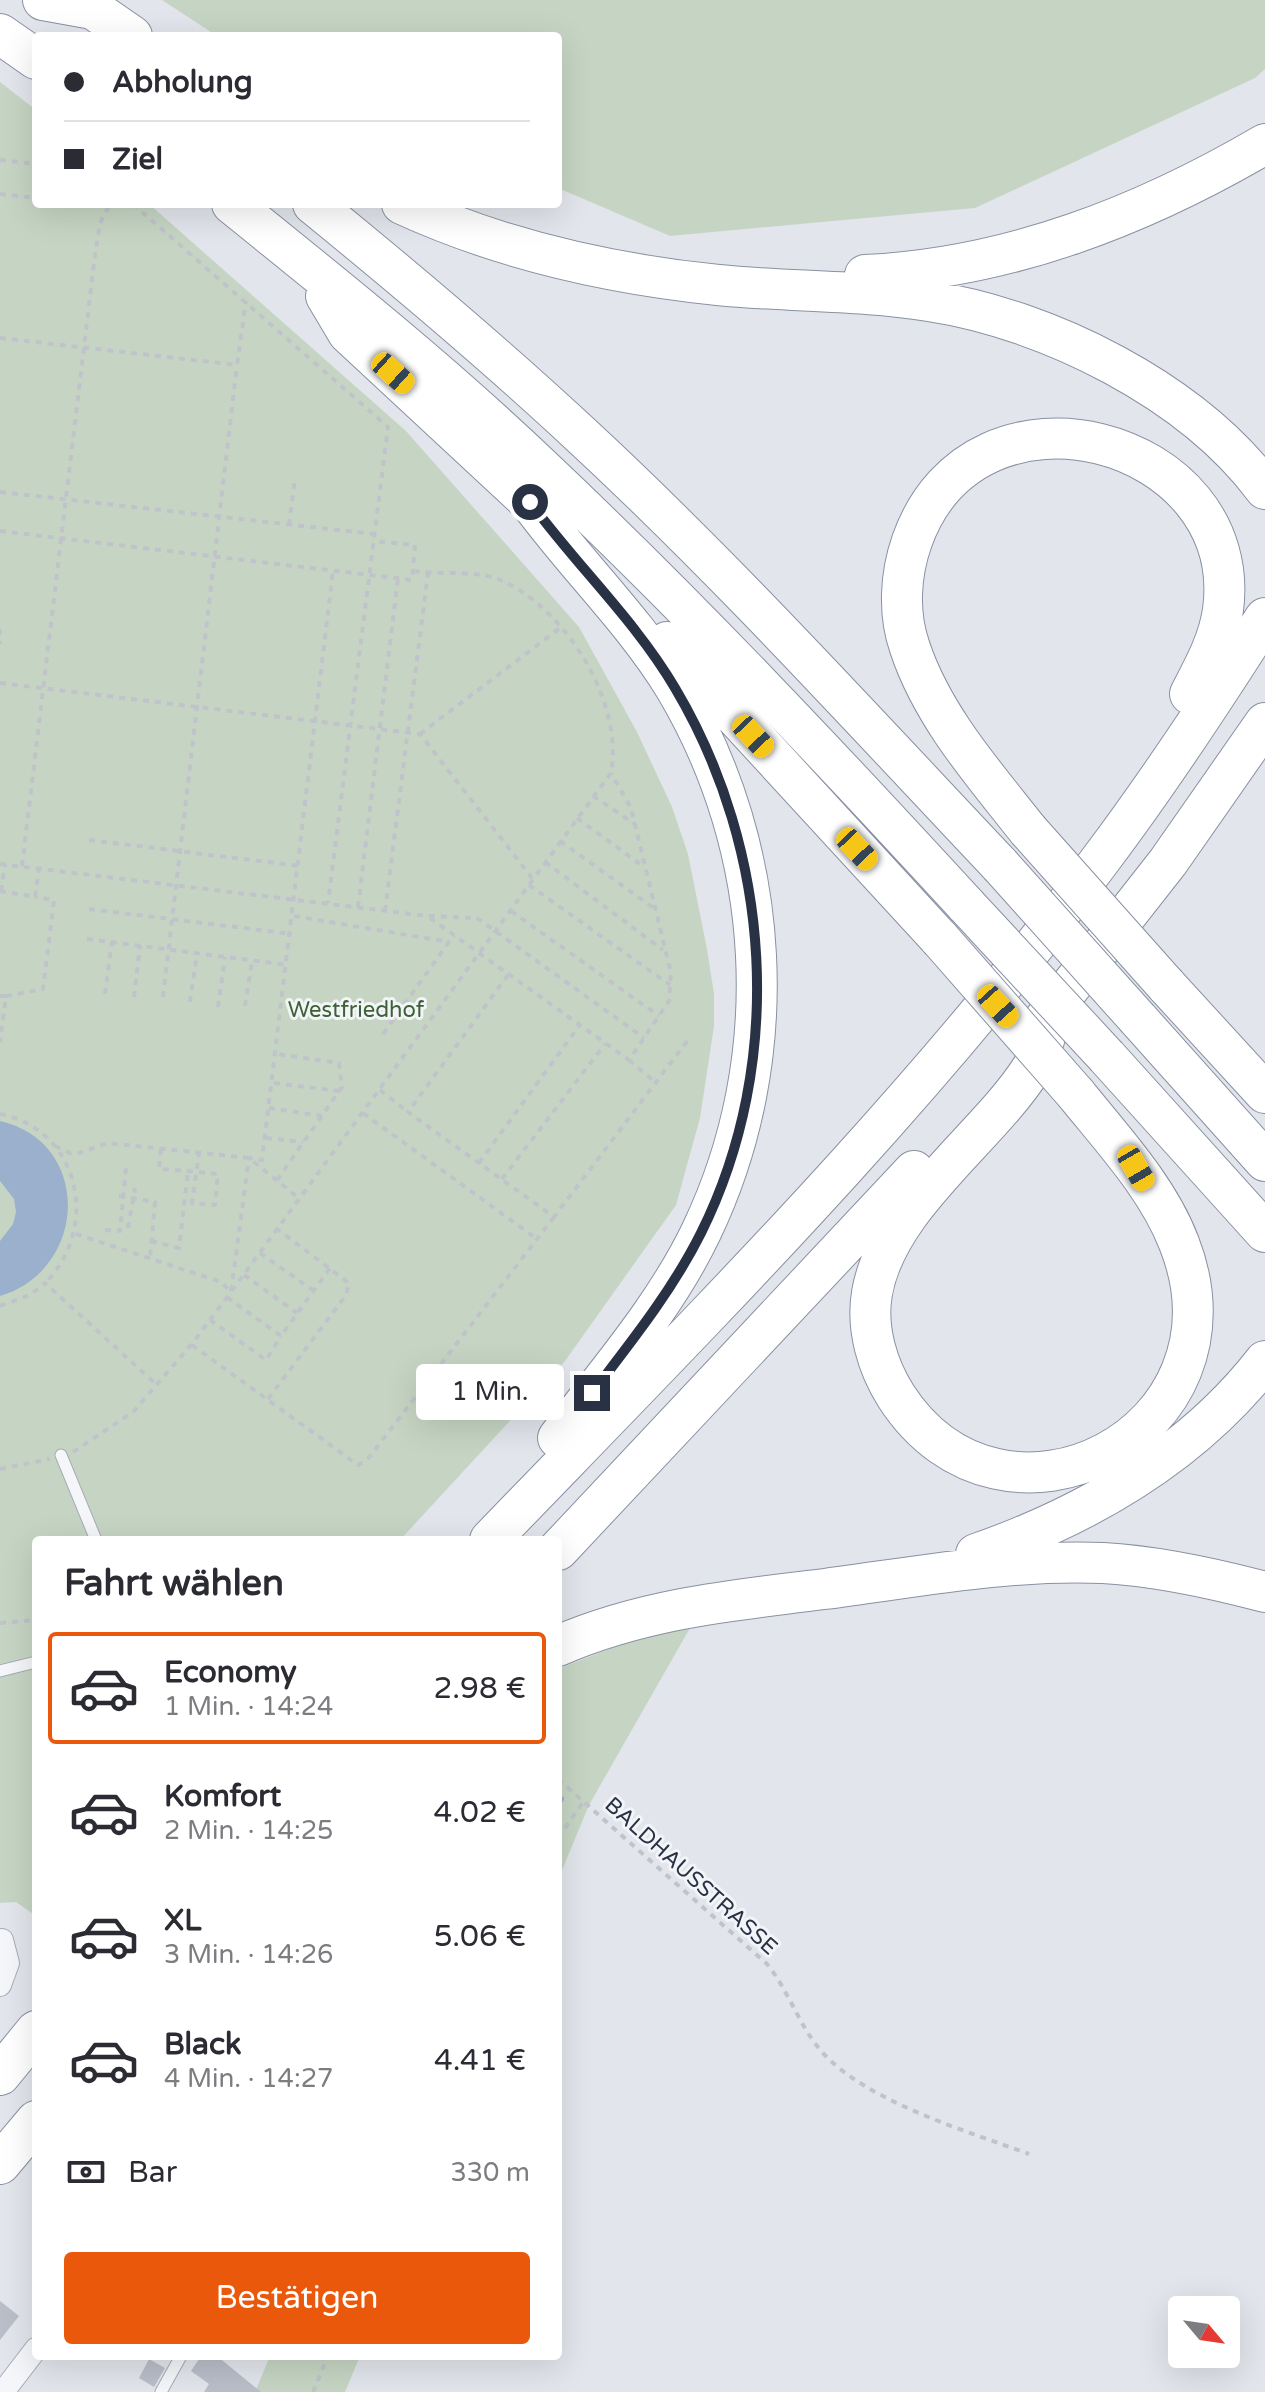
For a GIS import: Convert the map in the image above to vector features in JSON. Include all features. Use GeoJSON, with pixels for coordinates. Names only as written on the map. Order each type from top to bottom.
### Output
{"type":"FeatureCollection","features":[{"type":"Feature","properties":{"kind":"highway"},"geometry":{"type":"LineString","coordinates":[[42,0],[88,32]]}},
{"type":"Feature","properties":{"kind":"highway"},"geometry":{"type":"LineString","coordinates":[[42,0],[93,9],[126,32]]}},
{"type":"Feature","properties":{"kind":"highway"},"geometry":{"type":"LineString","coordinates":[[0,34],[32,56]]}},
{"type":"Feature","properties":{"kind":"highway"},"geometry":{"type":"LineString","coordinates":[[654,275],[819,277],[914,273],[990,259],[1064,239],[1137,209],[1212,175],[1265,144]]}},
{"type":"Feature","properties":{"kind":"highway"},"geometry":{"type":"LineString","coordinates":[[237,208],[385,327],[544,470],[756,678],[1265,1232]]}},
{"type":"Feature","properties":{"kind":"highway"},"geometry":{"type":"LineString","coordinates":[[318,208],[416,289],[579,433],[789,640],[1000,865],[1265,1161]]}},
{"type":"Feature","properties":{"kind":"highway"},"geometry":{"type":"LineString","coordinates":[[413,208],[512,245],[586,265],[716,285],[889,296],[994,315],[1102,358],[1150,388],[1210,430],[1262,485]]}},
{"type":"Feature","properties":{"kind":"highway"},"geometry":{"type":"LineString","coordinates":[[307,265],[348,333],[577,545],[940,939],[1076,1094],[1136,1168],[1179,1242],[1191,1287],[1188,1353],[1169,1399],[1153,1420],[1110,1453],[1055,1470],[1031,1472],[991,1467],[969,1460],[935,1439],[902,1406],[875,1348],[870,1309],[872,1290],[888,1247],[912,1212],[1033,1066],[1053,1011]]}},
{"type":"Feature","properties":{"kind":"highway"},"geometry":{"type":"LineString","coordinates":[[1102,859],[1211,653],[1223,611],[1223,573],[1218,549],[1182,490],[1149,462],[1100,442],[1057,436],[1015,442],[979,460],[951,480],[920,520],[904,564],[902,607],[909,647],[931,697],[972,760],[1028,830],[1265,1093]]}},
{"type":"Feature","properties":{"kind":"highway"},"geometry":{"type":"LineString","coordinates":[[483,1536],[674,1283],[729,1169],[746,1100],[755,1039],[758,970],[752,898],[731,812],[709,756],[692,719],[656,659],[570,557],[530,502]]}},
{"type":"Feature","properties":{"kind":"highway"},"geometry":{"type":"LineString","coordinates":[[494,1536],[754,1266],[981,1009],[1102,859],[1265,618]]}},
{"type":"Feature","properties":{"kind":"highway"},"geometry":{"type":"LineString","coordinates":[[562,1546],[891,1198],[1053,1011],[1168,862],[1265,723]]}},
{"type":"Feature","properties":{"kind":"highway"},"geometry":{"type":"LineString","coordinates":[[904,1579],[1040,1530],[1098,1503],[1150,1469],[1199,1431],[1265,1361]]}},
{"type":"Feature","properties":{"kind":"highway"},"geometry":{"type":"LineString","coordinates":[[562,1645],[640,1617],[701,1604],[1033,1563],[1105,1563],[1199,1575],[1265,1592]]}},
{"type":"Feature","properties":{"kind":"highway"},"geometry":{"type":"LineString","coordinates":[[0,2075],[32,2036]]}},
{"type":"Feature","properties":{"kind":"highway"},"geometry":{"type":"LineString","coordinates":[[0,2164],[32,2126]]}},
{"type":"Feature","properties":{"kind":"street"},"geometry":{"type":"LineString","coordinates":[[0,1985],[8,1963],[2,1940]]}},
{"type":"Feature","properties":{"kind":"street"},"geometry":{"type":"LineString","coordinates":[[3,2392],[32,2354]]}},
{"type":"Feature","properties":{"kind":"lane"},"geometry":{"type":"LineString","coordinates":[[61,1455],[94,1536]]}},
{"type":"Feature","properties":{"kind":"lane"},"geometry":{"type":"LineString","coordinates":[[0,1671],[32,1663]]}},
{"type":"Feature","properties":{"kind":"lane"},"geometry":{"type":"LineString","coordinates":[[161,2392],[179,2360]]}},
{"type":"Feature","properties":{"kind":"path"},"geometry":{"type":"LineString","coordinates":[[0,160],[32,164]]}},
{"type":"Feature","properties":{"kind":"path"},"geometry":{"type":"LineString","coordinates":[[0,194],[32,198]]}},
{"type":"Feature","properties":{"kind":"path"},"geometry":{"type":"LineString","coordinates":[[22,866],[83,347],[100,223],[108,208]]}},
{"type":"Feature","properties":{"kind":"path"},"geometry":{"type":"LineString","coordinates":[[138,208],[388,427],[328,903]]}},
{"type":"Feature","properties":{"kind":"path"},"geometry":{"type":"LineString","coordinates":[[163,997],[195,708],[246,301]]}},
{"type":"Feature","properties":{"kind":"path"},"geometry":{"type":"LineString","coordinates":[[0,338],[237,365]]}},
{"type":"Feature","properties":{"kind":"path"},"geometry":{"type":"LineString","coordinates":[[289,525],[295,478]]}},
{"type":"Feature","properties":{"kind":"path"},"geometry":{"type":"LineString","coordinates":[[0,492],[374,534]]}},
{"type":"Feature","properties":{"kind":"path"},"geometry":{"type":"LineString","coordinates":[[0,531],[412,580],[415,545],[373,541]]}},
{"type":"Feature","properties":{"kind":"path"},"geometry":{"type":"LineString","coordinates":[[0,1114],[33,1127],[55,1146],[70,1153],[108,1143],[262,1160],[292,934],[333,571]]}},
{"type":"Feature","properties":{"kind":"path"},"geometry":{"type":"LineString","coordinates":[[0,1469],[61,1455],[94,1439],[133,1412],[158,1386],[244,1275],[611,773],[615,739],[605,700],[576,646],[560,628],[526,594],[495,578],[413,571]]}},
{"type":"Feature","properties":{"kind":"path"},"geometry":{"type":"LineString","coordinates":[[385,911],[428,573]]}},
{"type":"Feature","properties":{"kind":"path"},"geometry":{"type":"LineString","coordinates":[[358,907],[398,578]]}},
{"type":"Feature","properties":{"kind":"path"},"geometry":{"type":"LineString","coordinates":[[0,683],[420,734],[560,628]]}},
{"type":"Feature","properties":{"kind":"path"},"geometry":{"type":"LineString","coordinates":[[0,629],[0,644]]}},
{"type":"Feature","properties":{"kind":"path"},"geometry":{"type":"LineString","coordinates":[[420,734],[533,879]]}},
{"type":"Feature","properties":{"kind":"path"},"geometry":{"type":"LineString","coordinates":[[611,773],[631,808],[665,951],[670,985],[669,1001],[629,1060]]}},
{"type":"Feature","properties":{"kind":"path"},"geometry":{"type":"LineString","coordinates":[[593,796],[635,824]]}},
{"type":"Feature","properties":{"kind":"path"},"geometry":{"type":"LineString","coordinates":[[577,818],[645,868]]}},
{"type":"Feature","properties":{"kind":"path"},"geometry":{"type":"LineString","coordinates":[[89,840],[300,866]]}},
{"type":"Feature","properties":{"kind":"path"},"geometry":{"type":"LineString","coordinates":[[560,841],[655,909]]}},
{"type":"Feature","properties":{"kind":"path"},"geometry":{"type":"LineString","coordinates":[[545,862],[665,951]]}},
{"type":"Feature","properties":{"kind":"path"},"geometry":{"type":"LineString","coordinates":[[0,1040],[3,996],[43,989],[54,900],[1,891],[2,864],[428,916],[477,918],[644,1038]]}},
{"type":"Feature","properties":{"kind":"path"},"geometry":{"type":"LineString","coordinates":[[35,897],[39,869]]}},
{"type":"Feature","properties":{"kind":"path"},"geometry":{"type":"LineString","coordinates":[[529,885],[670,985]]}},
{"type":"Feature","properties":{"kind":"path"},"geometry":{"type":"LineString","coordinates":[[89,909],[292,934]]}},
{"type":"Feature","properties":{"kind":"path"},"geometry":{"type":"LineString","coordinates":[[511,911],[659,1016]]}},
{"type":"Feature","properties":{"kind":"path"},"geometry":{"type":"LineString","coordinates":[[294,916],[449,942]]}},
{"type":"Feature","properties":{"kind":"path"},"geometry":{"type":"LineString","coordinates":[[428,916],[629,1060],[656,1083]]}},
{"type":"Feature","properties":{"kind":"path"},"geometry":{"type":"LineString","coordinates":[[383,1034],[454,935]]}},
{"type":"Feature","properties":{"kind":"path"},"geometry":{"type":"LineString","coordinates":[[87,939],[288,965]]}},
{"type":"Feature","properties":{"kind":"path"},"geometry":{"type":"LineString","coordinates":[[105,994],[112,942]]}},
{"type":"Feature","properties":{"kind":"path"},"geometry":{"type":"LineString","coordinates":[[134,997],[140,946]]}},
{"type":"Feature","properties":{"kind":"path"},"geometry":{"type":"LineString","coordinates":[[190,1002],[197,953]]}},
{"type":"Feature","properties":{"kind":"path"},"geometry":{"type":"LineString","coordinates":[[218,1007],[225,957]]}},
{"type":"Feature","properties":{"kind":"path"},"geometry":{"type":"LineString","coordinates":[[245,1006],[252,961]]}},
{"type":"Feature","properties":{"kind":"path"},"geometry":{"type":"LineString","coordinates":[[408,1112],[508,975]]}},
{"type":"Feature","properties":{"kind":"path"},"geometry":{"type":"LineString","coordinates":[[479,1163],[579,1026]]}},
{"type":"Feature","properties":{"kind":"path"},"geometry":{"type":"LineString","coordinates":[[191,1345],[358,1465],[367,1460],[688,1040]]}},
{"type":"Feature","properties":{"kind":"path"},"geometry":{"type":"LineString","coordinates":[[502,1179],[605,1044]]}},
{"type":"Feature","properties":{"kind":"path"},"geometry":{"type":"LineString","coordinates":[[277,1054],[339,1063],[343,1076],[339,1091],[277,1180]]}},
{"type":"Feature","properties":{"kind":"path"},"geometry":{"type":"LineString","coordinates":[[273,1083],[339,1091]]}},
{"type":"Feature","properties":{"kind":"path"},"geometry":{"type":"LineString","coordinates":[[380,1090],[554,1217]]}},
{"type":"Feature","properties":{"kind":"path"},"geometry":{"type":"LineString","coordinates":[[269,1108],[322,1116]]}},
{"type":"Feature","properties":{"kind":"path"},"geometry":{"type":"LineString","coordinates":[[363,1113],[537,1239]]}},
{"type":"Feature","properties":{"kind":"path"},"geometry":{"type":"LineString","coordinates":[[265,1138],[303,1142]]}},
{"type":"Feature","properties":{"kind":"path"},"geometry":{"type":"LineString","coordinates":[[0,1306],[30,1295],[45,1283],[63,1262],[76,1234],[76,1187],[55,1146]]}},
{"type":"Feature","properties":{"kind":"path"},"geometry":{"type":"LineString","coordinates":[[161,1149],[159,1169],[188,1171],[196,1172],[218,1174],[215,1205],[192,1203],[196,1172],[199,1153]]}},
{"type":"Feature","properties":{"kind":"path"},"geometry":{"type":"LineString","coordinates":[[249,1158],[300,1199]]}},
{"type":"Feature","properties":{"kind":"path"},"geometry":{"type":"LineString","coordinates":[[231,1292],[249,1158]]}},
{"type":"Feature","properties":{"kind":"path"},"geometry":{"type":"LineString","coordinates":[[105,1230],[120,1231],[126,1168]]}},
{"type":"Feature","properties":{"kind":"path"},"geometry":{"type":"LineString","coordinates":[[151,1241],[179,1248],[188,1171]]}},
{"type":"Feature","properties":{"kind":"path"},"geometry":{"type":"LineString","coordinates":[[128,1228],[135,1188]]}},
{"type":"Feature","properties":{"kind":"path"},"geometry":{"type":"LineString","coordinates":[[121,1197],[155,1202],[150,1258]]}},
{"type":"Feature","properties":{"kind":"path"},"geometry":{"type":"LineString","coordinates":[[268,1399],[346,1295],[349,1283],[277,1229]]}},
{"type":"Feature","properties":{"kind":"path"},"geometry":{"type":"LineString","coordinates":[[76,1234],[221,1282],[231,1292]]}},
{"type":"Feature","properties":{"kind":"path"},"geometry":{"type":"LineString","coordinates":[[260,1253],[314,1291]]}},
{"type":"Feature","properties":{"kind":"path"},"geometry":{"type":"LineString","coordinates":[[210,1319],[266,1360],[330,1268]]}},
{"type":"Feature","properties":{"kind":"path"},"geometry":{"type":"LineString","coordinates":[[244,1275],[297,1313]]}},
{"type":"Feature","properties":{"kind":"path"},"geometry":{"type":"LineString","coordinates":[[45,1283],[158,1386]]}},
{"type":"Feature","properties":{"kind":"path"},"geometry":{"type":"LineString","coordinates":[[227,1297],[281,1336]]}},
{"type":"Feature","properties":{"kind":"path"},"geometry":{"type":"LineString","coordinates":[[0,1623],[32,1620]]}},
{"type":"Feature","properties":{"kind":"path","name":"BALDHAUSSTRASSE"},"geometry":{"type":"LineString","coordinates":[[562,1782],[767,1964],[781,1982],[819,2048],[849,2076],[930,2118],[1029,2154]]}},
{"type":"Feature","properties":{"kind":"path"},"geometry":{"type":"LineString","coordinates":[[562,1833],[585,1801]]}},
{"type":"Feature","properties":{"kind":"path"},"geometry":{"type":"LineString","coordinates":[[313,2392],[326,2360]]}},
{"type":"Feature","properties":{"kind":"green space"},"geometry":{"type":"Polygon","coordinates":[[[162,0],[1265,0],[1265,69],[1255,78],[975,208],[670,236],[562,190],[562,32],[211,32],[162,0]]]}},
{"type":"Feature","properties":{"kind":"green space","name":"Westfriedhof"},"geometry":{"type":"Polygon","coordinates":[[[0,82],[32,107],[32,208],[154,208],[406,431],[579,627],[637,732],[672,807],[688,854],[714,994],[714,1026],[700,1118],[676,1205],[565,1361],[404,1536],[32,1536],[32,1913],[16,1902],[0,1903],[0,82]]]}},
{"type":"Feature","properties":{"kind":"green space"},"geometry":{"type":"Polygon","coordinates":[[[698,1614],[589,1805],[562,1870],[562,1667],[698,1614]]]}},
{"type":"Feature","properties":{"kind":"green space"},"geometry":{"type":"Polygon","coordinates":[[[268,2360],[358,2360],[345,2392],[255,2392],[268,2360]]]}},
{"type":"Feature","properties":{"kind":"water"},"geometry":{"type":"Polygon","coordinates":[[[0,1121],[30,1133],[52,1154],[64,1179],[68,1207],[63,1235],[50,1261],[29,1282],[0,1296],[0,1241],[13,1224],[16,1212],[14,1199],[0,1181],[0,1121]]]}},
{"type":"Feature","properties":{"kind":"building"},"geometry":{"type":"Polygon","coordinates":[[[0,2301],[19,2316],[0,2340],[0,2301]]]}},
{"type":"Feature","properties":{"kind":"building"},"geometry":{"type":"Polygon","coordinates":[[[148,2360],[165,2368],[154,2387],[139,2378],[148,2360]]]}},
{"type":"Feature","properties":{"kind":"building"},"geometry":{"type":"Polygon","coordinates":[[[198,2360],[222,2360],[261,2392],[204,2392],[209,2384],[191,2371],[198,2360]]]}},
{"type":"Feature","properties":{"kind":"route"},"geometry":{"type":"LineString","coordinates":[[530,502],[570,557],[656,659],[692,719],[728,802],[747,869],[756,934],[755,1039],[746,1100],[729,1169],[674,1283],[592,1393]]}}]}
